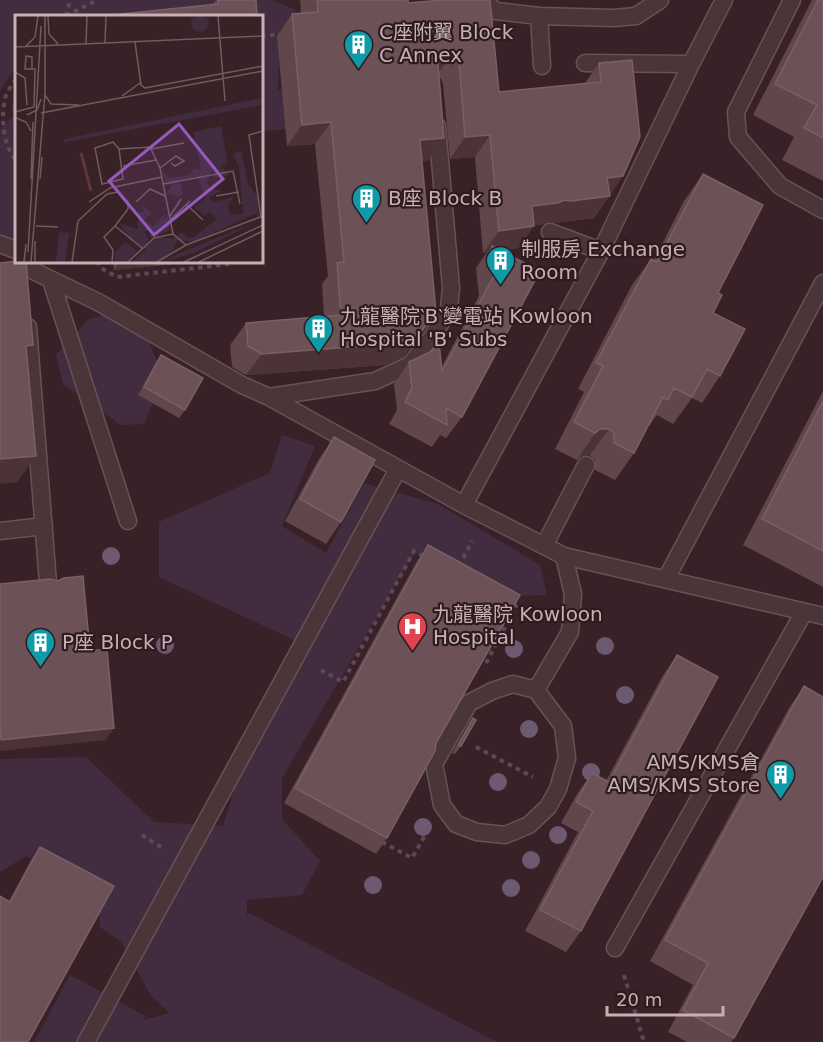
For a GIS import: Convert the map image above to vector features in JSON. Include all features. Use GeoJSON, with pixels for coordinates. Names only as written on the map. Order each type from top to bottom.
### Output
{"type":"FeatureCollection","features":[{"type":"Feature","properties":{"kind":"lane"},"geometry":{"type":"LineString","coordinates":[[482,0],[496,10],[539,16],[614,18],[636,16],[660,0]]}},
{"type":"Feature","properties":{"kind":"lane"},"geometry":{"type":"LineString","coordinates":[[464,505],[601,251],[724,0]]}},
{"type":"Feature","properties":{"kind":"lane"},"geometry":{"type":"LineString","coordinates":[[792,0],[736,112],[738,137],[780,186],[823,210]]}},
{"type":"Feature","properties":{"kind":"lane"},"geometry":{"type":"LineString","coordinates":[[539,16],[542,66]]}},
{"type":"Feature","properties":{"kind":"lane"},"geometry":{"type":"LineString","coordinates":[[585,63],[691,64]]}},
{"type":"Feature","properties":{"kind":"lane"},"geometry":{"type":"LineString","coordinates":[[269,397],[375,381],[410,365],[432,337],[449,309],[451,288],[436,113]]}},
{"type":"Feature","properties":{"kind":"lane"},"geometry":{"type":"LineString","coordinates":[[550,232],[601,251]]}},
{"type":"Feature","properties":{"kind":"lane"},"geometry":{"type":"LineString","coordinates":[[0,244],[15,250]]}},
{"type":"Feature","properties":{"kind":"lane"},"geometry":{"type":"LineString","coordinates":[[7,274],[22,264]]}},
{"type":"Feature","properties":{"kind":"lane"},"geometry":{"type":"LineString","coordinates":[[22,264],[98,302],[242,385],[269,397],[485,517],[564,556],[823,616]]}},
{"type":"Feature","properties":{"kind":"lane"},"geometry":{"type":"LineString","coordinates":[[22,264],[25,290]]}},
{"type":"Feature","properties":{"kind":"lane"},"geometry":{"type":"LineString","coordinates":[[51,280],[128,522]]}},
{"type":"Feature","properties":{"kind":"lane"},"geometry":{"type":"LineString","coordinates":[[666,579],[823,283]]}},
{"type":"Feature","properties":{"kind":"lane"},"geometry":{"type":"LineString","coordinates":[[27,314],[48,583]]}},
{"type":"Feature","properties":{"kind":"lane"},"geometry":{"type":"LineString","coordinates":[[544,546],[586,465]]}},
{"type":"Feature","properties":{"kind":"lane"},"geometry":{"type":"LineString","coordinates":[[86,1042],[398,469]]}},
{"type":"Feature","properties":{"kind":"lane"},"geometry":{"type":"LineString","coordinates":[[0,531],[44,525]]}},
{"type":"Feature","properties":{"kind":"lane"},"geometry":{"type":"LineString","coordinates":[[536,690],[570,632],[573,594],[564,556]]}},
{"type":"Feature","properties":{"kind":"lane"},"geometry":{"type":"LineString","coordinates":[[615,948],[804,612]]}},
{"type":"Feature","properties":{"kind":"lane"},"geometry":{"type":"LineString","coordinates":[[513,684],[536,690],[562,726],[567,758],[558,789],[548,807],[530,825],[505,835],[477,832],[456,824],[441,805],[434,765],[451,734],[469,703],[484,695],[513,684]]}},
{"type":"Feature","properties":{"kind":"path"},"geometry":{"type":"LineString","coordinates":[[66,15],[70,0]]}},
{"type":"Feature","properties":{"kind":"path"},"geometry":{"type":"LineString","coordinates":[[68,15],[97,0]]}},
{"type":"Feature","properties":{"kind":"path"},"geometry":{"type":"LineString","coordinates":[[262,36],[294,32]]}},
{"type":"Feature","properties":{"kind":"path"},"geometry":{"type":"LineString","coordinates":[[15,81],[6,95],[4,120],[5,138],[15,159]]}},
{"type":"Feature","properties":{"kind":"path"},"geometry":{"type":"LineString","coordinates":[[98,262],[101,268],[117,277],[230,264]]}},
{"type":"Feature","properties":{"kind":"path"},"geometry":{"type":"LineString","coordinates":[[455,573],[485,517]]}},
{"type":"Feature","properties":{"kind":"path"},"geometry":{"type":"LineString","coordinates":[[343,682],[414,551],[424,556]]}},
{"type":"Feature","properties":{"kind":"path"},"geometry":{"type":"LineString","coordinates":[[482,669],[516,606],[506,601]]}},
{"type":"Feature","properties":{"kind":"path"},"geometry":{"type":"LineString","coordinates":[[451,734],[558,789]]}},
{"type":"Feature","properties":{"kind":"path"},"geometry":{"type":"LineString","coordinates":[[382,842],[412,858],[430,826]]}},
{"type":"Feature","properties":{"kind":"path"},"geometry":{"type":"LineString","coordinates":[[615,948],[644,1042]]}},
{"type":"Feature","properties":{"kind":"shaded area"},"geometry":{"type":"Polygon","coordinates":[[[0,0],[273,0],[296,10],[301,30],[317,53],[279,57],[278,90],[336,82],[354,120],[262,132],[262,15],[15,15],[15,68],[0,91],[0,0]]]}},
{"type":"Feature","properties":{"kind":"shaded area"},"geometry":{"type":"Polygon","coordinates":[[[15,99],[15,244],[0,240],[0,130],[13,116],[11,105],[15,99]]]}},
{"type":"Feature","properties":{"kind":"shaded area"},"geometry":{"type":"Polygon","coordinates":[[[118,312],[138,319],[164,376],[144,424],[121,425],[63,384],[56,355],[89,319],[118,312]]]}},
{"type":"Feature","properties":{"kind":"shaded area"},"geometry":{"type":"Polygon","coordinates":[[[282,435],[315,446],[282,526],[326,553],[364,483],[438,504],[540,565],[547,595],[517,596],[415,552],[282,778],[282,819],[320,861],[302,895],[247,900],[247,917],[249,913],[497,1042],[34,1042],[70,975],[145,1016],[143,1020],[170,1013],[151,996],[121,942],[100,927],[96,878],[26,856],[0,872],[0,759],[86,757],[154,822],[223,826],[245,756],[305,645],[159,577],[159,522],[270,473],[282,435]]]}},
{"type":"Feature","properties":{"kind":"building"},"geometry":{"type":"Polygon","coordinates":[[[218,0],[256,0],[257,15],[112,15],[218,4],[218,0]]]}},
{"type":"Feature","properties":{"kind":"building"},"geometry":{"type":"Polygon","coordinates":[[[317,0],[408,0],[408,3],[490,0],[499,92],[601,82],[599,63],[632,60],[640,137],[623,176],[607,178],[610,196],[564,200],[558,203],[532,206],[534,226],[499,231],[490,135],[465,137],[459,62],[452,54],[442,55],[438,64],[444,138],[420,140],[436,312],[419,335],[400,343],[262,354],[248,346],[246,323],[341,315],[337,263],[344,262],[331,122],[302,125],[292,14],[318,12],[317,0]]]}},
{"type":"Feature","properties":{"kind":"building"},"geometry":{"type":"Polygon","coordinates":[[[818,0],[823,0],[823,138],[804,128],[817,105],[775,84],[818,0]]]}},
{"type":"Feature","properties":{"kind":"building"},"geometry":{"type":"Polygon","coordinates":[[[703,174],[763,205],[718,293],[722,295],[713,313],[745,329],[720,376],[707,369],[692,397],[674,388],[668,400],[663,397],[634,453],[614,443],[614,433],[609,429],[600,429],[595,433],[574,422],[603,366],[596,363],[651,259],[657,262],[703,174]]]}},
{"type":"Feature","properties":{"kind":"building"},"geometry":{"type":"Polygon","coordinates":[[[492,246],[540,271],[462,417],[446,408],[447,425],[405,402],[412,388],[409,362],[430,352],[439,342],[442,371],[495,274],[492,246]]]}},
{"type":"Feature","properties":{"kind":"building"},"geometry":{"type":"Polygon","coordinates":[[[26,262],[33,345],[26,346],[36,456],[0,459],[0,263],[26,262]]]}},
{"type":"Feature","properties":{"kind":"building"},"geometry":{"type":"Polygon","coordinates":[[[161,355],[203,378],[185,410],[144,387],[161,355]]]}},
{"type":"Feature","properties":{"kind":"building"},"geometry":{"type":"Polygon","coordinates":[[[823,401],[823,551],[762,519],[823,401]]]}},
{"type":"Feature","properties":{"kind":"building"},"geometry":{"type":"Polygon","coordinates":[[[334,437],[375,460],[341,522],[300,499],[334,437]]]}},
{"type":"Feature","properties":{"kind":"building"},"geometry":{"type":"Polygon","coordinates":[[[428,545],[520,595],[436,743],[435,751],[387,838],[295,788],[428,545]]]}},
{"type":"Feature","properties":{"kind":"building","name":"P座 Block P"},"geometry":{"type":"Polygon","coordinates":[[[83,576],[90,651],[107,649],[114,728],[1,740],[0,584],[50,579],[58,581],[83,576]]]}},
{"type":"Feature","properties":{"kind":"building"},"geometry":{"type":"Polygon","coordinates":[[[677,655],[718,677],[581,931],[540,910],[593,811],[576,802],[592,773],[609,782],[677,655]]]}},
{"type":"Feature","properties":{"kind":"building","name":"AMS/KMS倉 AMS/KMS Store"},"geometry":{"type":"Polygon","coordinates":[[[804,686],[823,697],[823,877],[734,1038],[683,1010],[708,963],[665,940],[804,686]]]}},
{"type":"Feature","properties":{"kind":"building"},"geometry":{"type":"Polygon","coordinates":[[[473,718],[476,720],[461,746],[458,745],[473,718]]]}},
{"type":"Feature","properties":{"kind":"building"},"geometry":{"type":"Polygon","coordinates":[[[40,847],[114,886],[28,1042],[0,1042],[0,896],[10,902],[40,847]]]}},
{"type":"Feature","properties":{"kind":"place","name":"C座附翼 Block C Annex"},"geometry":{"type":"Point","coordinates":[358,70]}},
{"type":"Feature","properties":{"kind":"place","name":"B座 Block B"},"geometry":{"type":"Point","coordinates":[367,224]}},
{"type":"Feature","properties":{"kind":"place","name":"制服房 Exchange Room"},"geometry":{"type":"Point","coordinates":[500,286]}},
{"type":"Feature","properties":{"kind":"place","name":"九龍醫院‵B‵變電站 Kowloon Hospital 'B' Subs"},"geometry":{"type":"Point","coordinates":[319,354]}},
{"type":"Feature","properties":{"kind":"place","name":"九龍醫院 Kowloon Hospital"},"geometry":{"type":"Point","coordinates":[412,652]}},
{"type":"Feature","properties":{"kind":"place","name":"P座 Block P"},"geometry":{"type":"Point","coordinates":[41,668]}},
{"type":"Feature","properties":{"kind":"place","name":"AMS/KMS倉 AMS/KMS Store"},"geometry":{"type":"Point","coordinates":[781,800]}}]}
